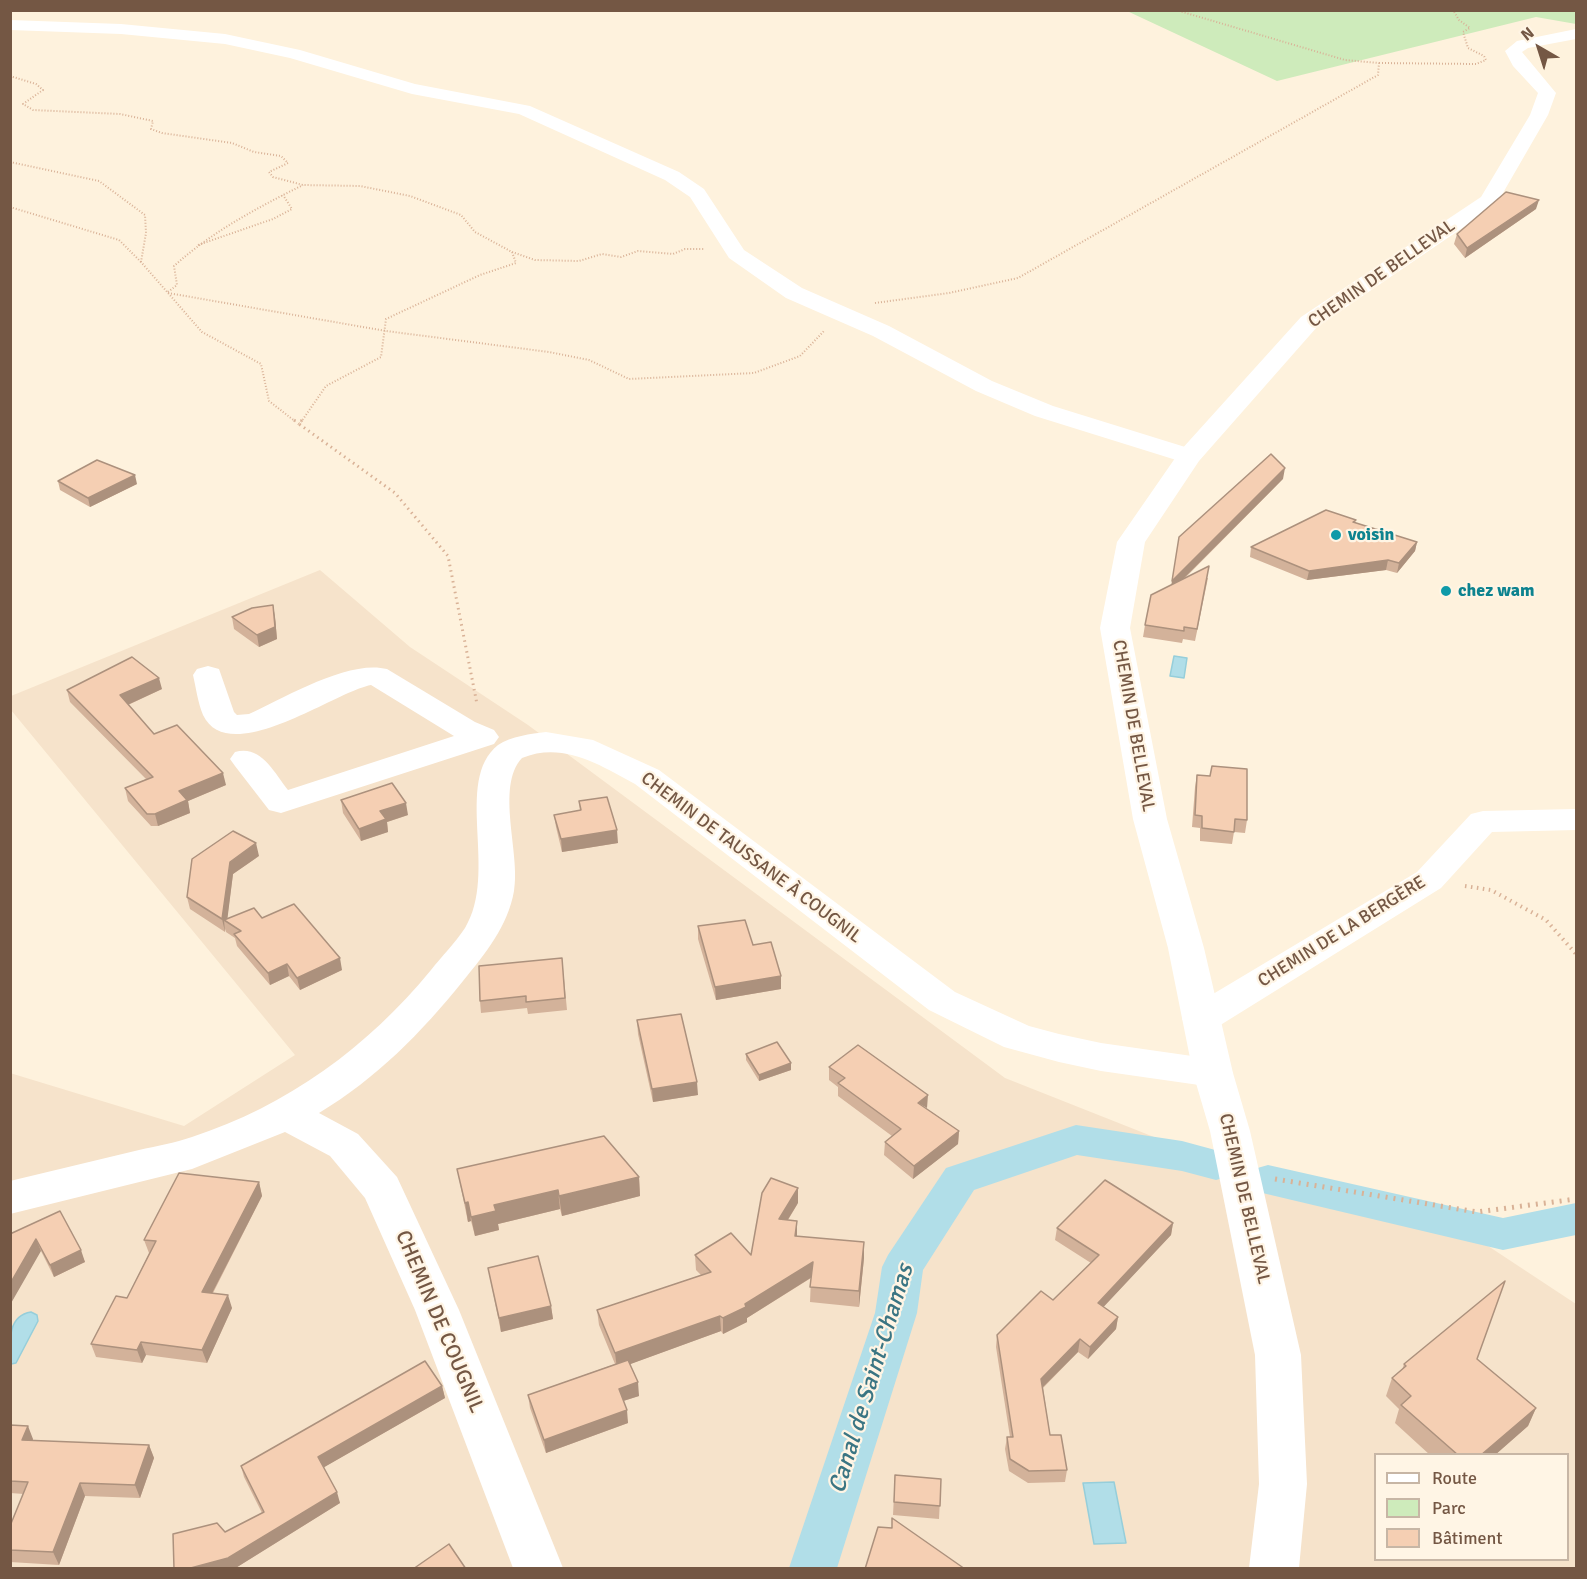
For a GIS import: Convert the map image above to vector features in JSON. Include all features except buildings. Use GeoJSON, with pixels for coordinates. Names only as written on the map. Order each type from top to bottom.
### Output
{"type":"FeatureCollection","features":[{"type":"Feature","properties":{"kind":"street"},"geometry":{"type":"LineString","coordinates":[[10,25],[121,29],[225,39],[294,54],[412,90],[524,110],[672,176],[697,193],[736,254],[786,288],[881,331],[984,386],[1044,411],[1189,456]]}},
{"type":"Feature","properties":{"kind":"street","name":"CHEMIN DE BELLEVAL"},"geometry":{"type":"LineString","coordinates":[[1274,1569],[1283,1484],[1278,1355],[1230,1131],[1213,1073],[1186,948],[1150,819],[1115,628],[1131,542],[1189,456],[1309,322],[1488,201],[1539,115],[1547,93],[1542,83],[1516,59],[1513,51],[1523,44],[1576,34]]}},
{"type":"Feature","properties":{"kind":"street"},"geometry":{"type":"LineString","coordinates":[[208,675],[219,715],[230,725],[255,723],[354,679],[376,675],[464,729],[483,737]]}},
{"type":"Feature","properties":{"kind":"street"},"geometry":{"type":"LineString","coordinates":[[246,759],[280,803],[483,737]]}},
{"type":"Feature","properties":{"kind":"street","name":"CHEMIN DE TAUSSANE À COUGNIL"},"geometry":{"type":"LineString","coordinates":[[10,1198],[206,1149],[288,1115],[329,1089],[367,1060],[430,997],[476,938],[492,910],[498,879],[494,780],[499,764],[510,752],[550,742],[575,744],[598,751],[647,777],[942,1001],[1018,1037],[1059,1048],[1101,1057],[1213,1073]]}},
{"type":"Feature","properties":{"kind":"street","name":"CHEMIN DE LA BERGÈRE"},"geometry":{"type":"LineString","coordinates":[[1201,1019],[1429,880],[1483,822],[1576,820]]}},
{"type":"Feature","properties":{"kind":"street","name":"CHEMIN DE COUGNIL"},"geometry":{"type":"LineString","coordinates":[[288,1115],[344,1145],[382,1189],[437,1310],[538,1569]]}},
{"type":"Feature","properties":{"kind":"path"},"geometry":{"type":"LineString","coordinates":[[1176,10],[1345,60],[1379,63],[1476,64],[1486,60],[1484,56],[1468,48],[1463,32],[1470,28],[1459,20],[1453,10]]}},
{"type":"Feature","properties":{"kind":"path"},"geometry":{"type":"LineString","coordinates":[[1186,10],[1220,22]]}},
{"type":"Feature","properties":{"kind":"path"},"geometry":{"type":"LineString","coordinates":[[168,293],[386,331],[549,352],[589,360],[629,379],[693,378],[754,373],[800,356],[824,332],[824,306],[948,293],[1018,278],[1378,75],[1379,63]]}},
{"type":"Feature","properties":{"kind":"path"},"geometry":{"type":"LineString","coordinates":[[10,76],[36,84],[43,90],[23,104],[33,110],[120,114],[153,121],[151,129],[162,133],[232,142],[254,152],[281,156],[288,163],[269,172],[273,177],[303,185],[360,186],[410,196],[461,215],[475,232],[512,252],[535,260],[579,261],[602,255],[621,257],[638,251],[673,254],[685,249],[716,249],[736,254]]}},
{"type":"Feature","properties":{"kind":"path"},"geometry":{"type":"LineString","coordinates":[[10,162],[99,181],[144,215],[146,233],[141,262]]}},
{"type":"Feature","properties":{"kind":"path"},"geometry":{"type":"LineString","coordinates":[[168,293],[177,285],[174,266],[194,246],[220,227],[303,185]]}},
{"type":"Feature","properties":{"kind":"path"},"geometry":{"type":"LineString","coordinates":[[194,246],[273,219],[292,209],[283,195]]}},
{"type":"Feature","properties":{"kind":"path"},"geometry":{"type":"LineString","coordinates":[[10,207],[118,240],[141,262],[202,332],[261,364],[269,401],[395,493],[448,556],[483,737]]}},
{"type":"Feature","properties":{"kind":"path"},"geometry":{"type":"LineString","coordinates":[[298,424],[326,386],[381,357],[386,319],[480,275],[516,263],[512,252]]}},
{"type":"Feature","properties":{"kind":"path"},"geometry":{"type":"LineString","coordinates":[[1429,880],[1491,890],[1546,920],[1576,954]]}},
{"type":"Feature","properties":{"kind":"path"},"geometry":{"type":"LineString","coordinates":[[1239,1173],[1477,1212],[1576,1199]]}},
{"type":"Feature","properties":{"kind":"shaded area"},"geometry":{"type":"Polygon","coordinates":[[[320,570],[410,647],[528,725],[1005,1078],[1202,1156],[1479,1240],[1576,1304],[1576,1568],[11,1568],[10,1073],[184,1126],[295,1055],[11,710],[11,696],[320,570]]]}},
{"type":"Feature","properties":{"kind":"green space"},"geometry":{"type":"Polygon","coordinates":[[[1576,10],[1576,24],[1536,17],[1277,81],[1127,11],[1576,10]]]}},
{"type":"Feature","properties":{"kind":"water"},"geometry":{"type":"Polygon","coordinates":[[[1174,656],[1187,658],[1184,678],[1170,676],[1174,656]]]}},
{"type":"Feature","properties":{"kind":"water"},"geometry":{"type":"Polygon","coordinates":[[[31,1312],[37,1315],[38,1321],[16,1363],[11,1364],[10,1340],[13,1325],[17,1319],[31,1312]]]}},
{"type":"Feature","properties":{"kind":"water"},"geometry":{"type":"Polygon","coordinates":[[[1114,1482],[1126,1543],[1094,1544],[1083,1483],[1114,1482]]]}},
{"type":"Feature","properties":{"kind":"waterway","name":"Canal de Saint-Chamas"},"geometry":{"type":"LineString","coordinates":[[813,1568],[896,1313],[903,1267],[960,1179],[1076,1140],[1182,1156],[1216,1165]]}},
{"type":"Feature","properties":{"kind":"waterway","name":"Canal de Saint-Chamas"},"geometry":{"type":"LineString","coordinates":[[1268,1180],[1503,1234],[1576,1219]]}},
{"type":"Feature","properties":{"kind":"place","name":"voisin"},"geometry":{"type":"Point","coordinates":[1336,535]}},
{"type":"Feature","properties":{"kind":"place","name":"chez wam"},"geometry":{"type":"Point","coordinates":[1446,591]}}]}
